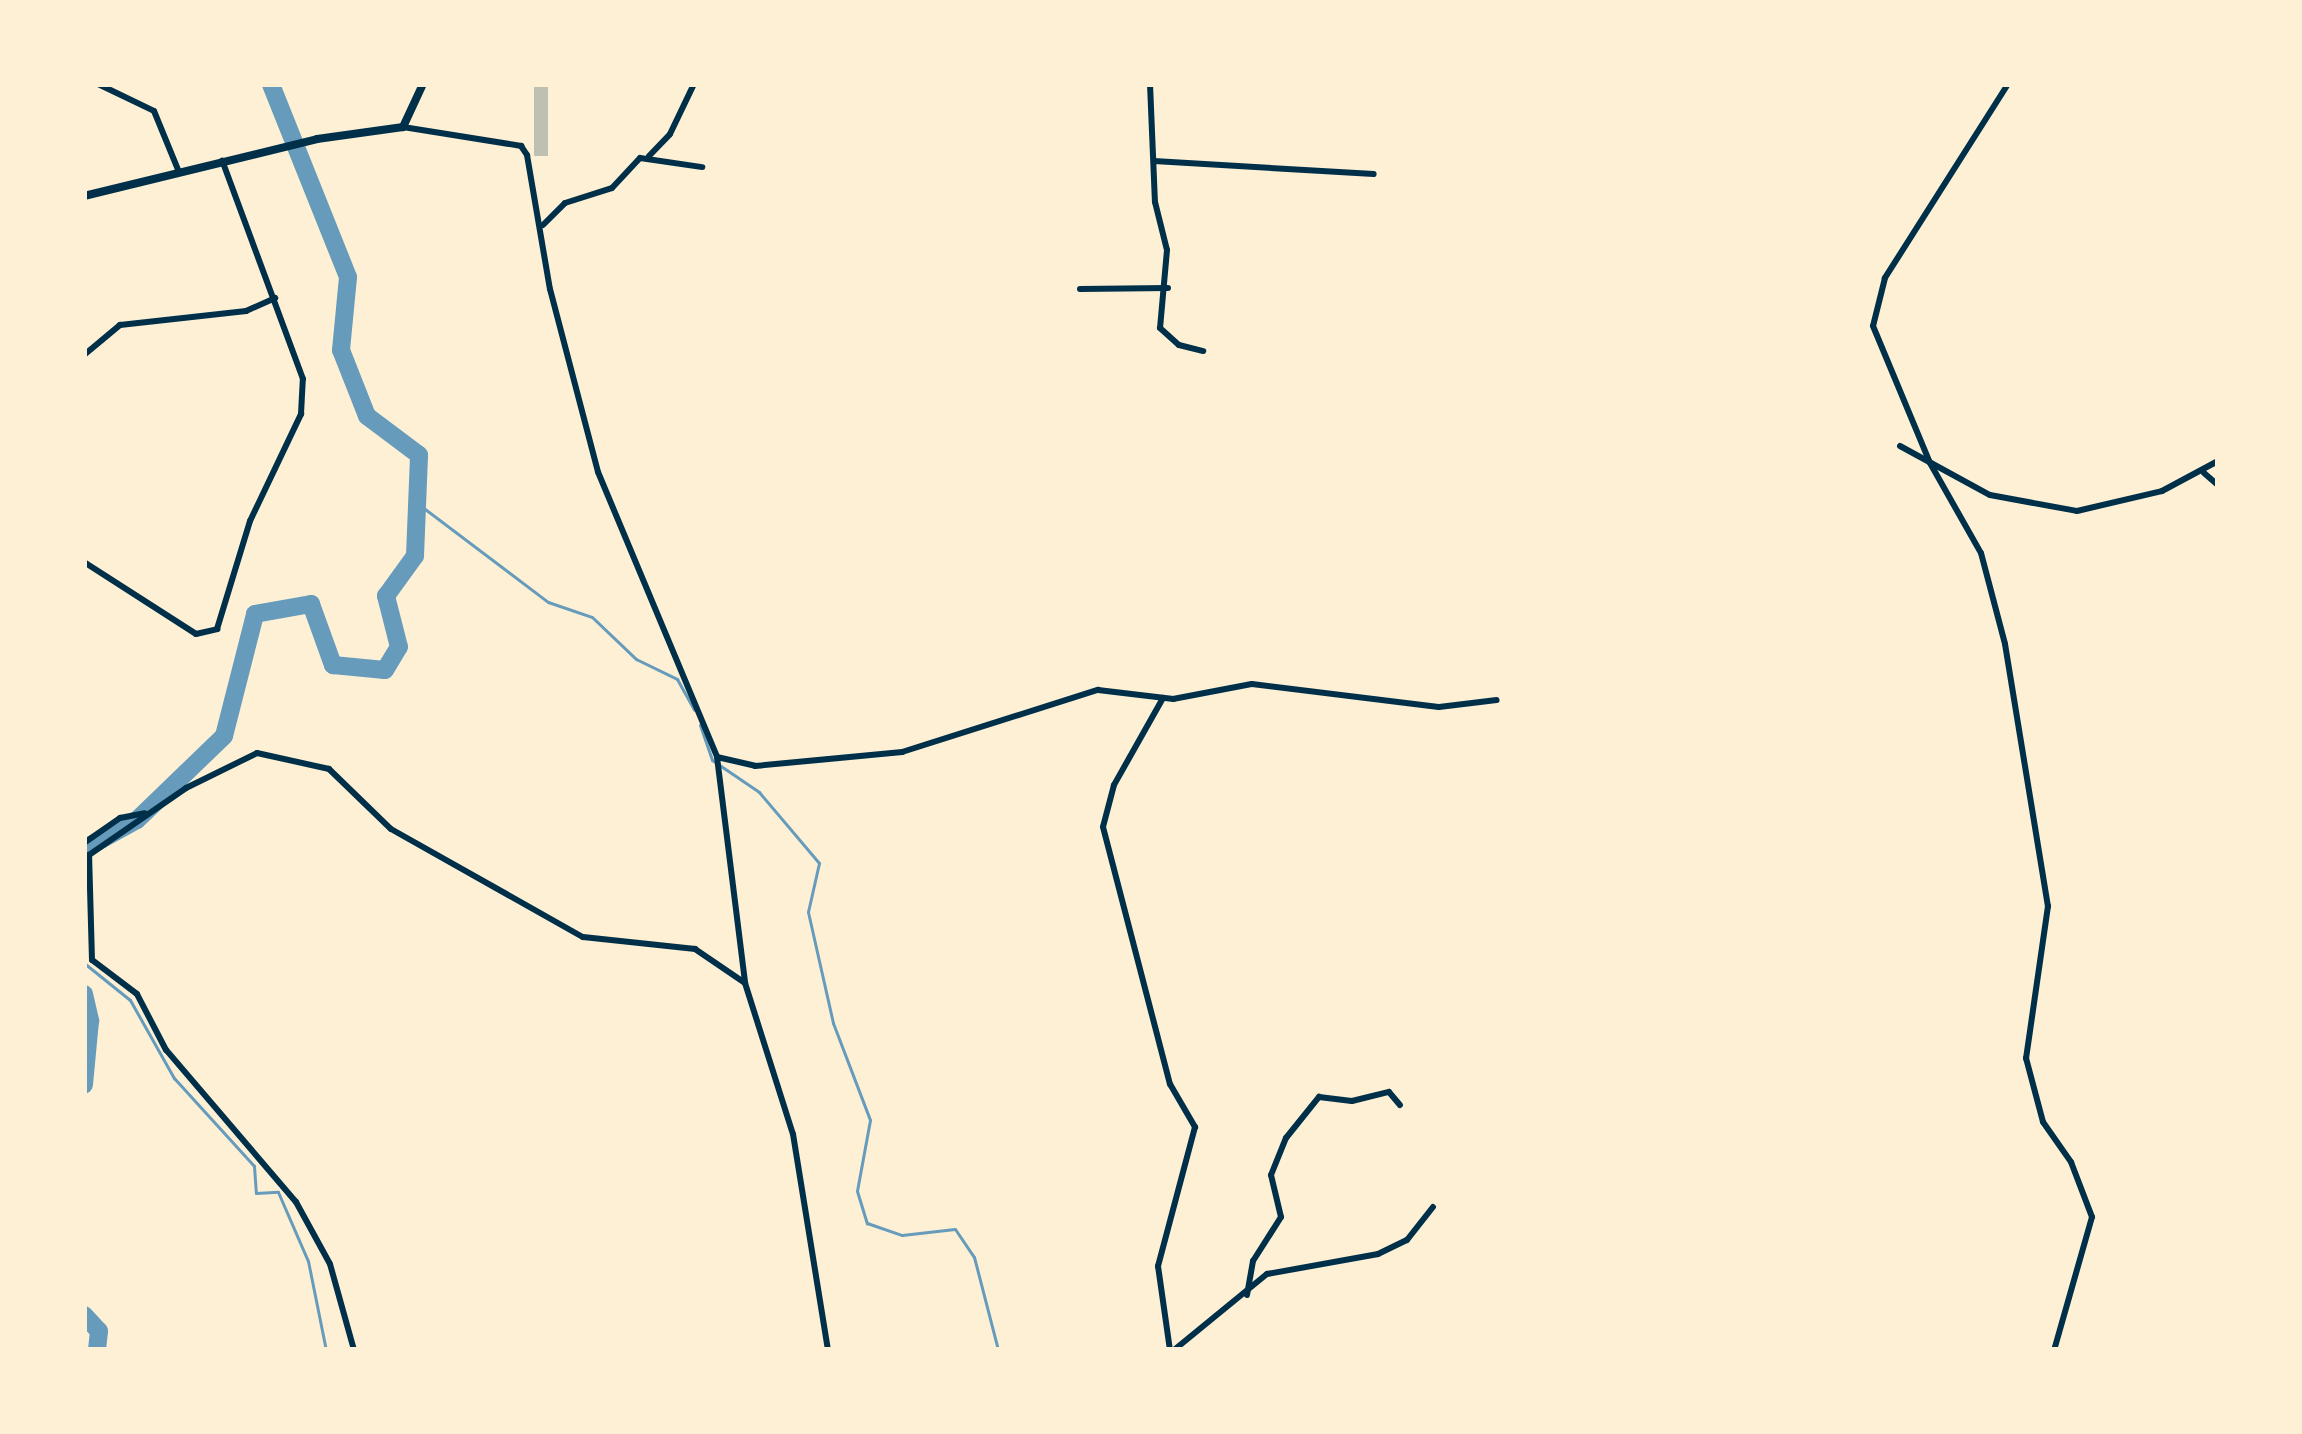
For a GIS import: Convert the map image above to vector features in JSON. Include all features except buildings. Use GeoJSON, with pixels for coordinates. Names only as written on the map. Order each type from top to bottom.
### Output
{"type":"FeatureCollection","features":[{"type":"Feature","properties":{"kind":"main road"},"geometry":{"type":"LineString","coordinates":[[84,196],[300,143],[403,127],[423,84]]}},
{"type":"Feature","properties":{"kind":"street"},"geometry":{"type":"LineString","coordinates":[[98,84],[154,112],[179,172]]}},
{"type":"Feature","properties":{"kind":"street"},"geometry":{"type":"LineString","coordinates":[[543,225],[565,202],[612,188],[649,156],[670,134],[694,84]]}},
{"type":"Feature","properties":{"kind":"street"},"geometry":{"type":"LineString","coordinates":[[1150,84],[1168,288],[1162,331],[1203,350]]}},
{"type":"Feature","properties":{"kind":"street"},"geometry":{"type":"LineString","coordinates":[[2008,84],[1874,307],[1873,336],[1930,463],[1993,584],[2043,858],[2047,932],[2026,1058],[2043,1122],[2071,1162],[2092,1216],[2054,1350]]}},
{"type":"Feature","properties":{"kind":"street"},"geometry":{"type":"LineString","coordinates":[[403,127],[524,148],[543,225],[550,289],[598,472],[717,757],[746,983],[793,1134],[828,1350]]}},
{"type":"Feature","properties":{"kind":"street"},"geometry":{"type":"LineString","coordinates":[[649,156],[702,167]]}},
{"type":"Feature","properties":{"kind":"street"},"geometry":{"type":"LineString","coordinates":[[84,562],[201,636],[226,619],[250,521],[302,414],[303,379],[222,160]]}},
{"type":"Feature","properties":{"kind":"street"},"geometry":{"type":"LineString","coordinates":[[1154,161],[1374,175]]}},
{"type":"Feature","properties":{"kind":"street"},"geometry":{"type":"LineString","coordinates":[[1080,290],[1168,288]]}},
{"type":"Feature","properties":{"kind":"street"},"geometry":{"type":"LineString","coordinates":[[84,355],[120,325],[246,310],[276,298]]}},
{"type":"Feature","properties":{"kind":"street"},"geometry":{"type":"LineString","coordinates":[[1900,446],[1990,495],[2085,512],[2204,472],[2218,461]]}},
{"type":"Feature","properties":{"kind":"street"},"geometry":{"type":"LineString","coordinates":[[2204,472],[2218,484]]}},
{"type":"Feature","properties":{"kind":"street"},"geometry":{"type":"LineString","coordinates":[[717,757],[755,766],[887,754],[1098,690],[1163,698],[1252,684],[1439,707],[1497,700]]}},
{"type":"Feature","properties":{"kind":"street"},"geometry":{"type":"LineString","coordinates":[[1163,698],[1114,784],[1103,827],[1170,1084],[1195,1127],[1158,1266],[1172,1350]]}},
{"type":"Feature","properties":{"kind":"street"},"geometry":{"type":"LineString","coordinates":[[354,1350],[329,1264],[296,1202],[166,1050],[137,994],[92,960],[89,855],[248,753],[329,770],[391,829],[583,937],[695,949],[746,983]]}},
{"type":"Feature","properties":{"kind":"street"},"geometry":{"type":"LineString","coordinates":[[84,843],[135,815],[149,813]]}},
{"type":"Feature","properties":{"kind":"street"},"geometry":{"type":"LineString","coordinates":[[1247,1295],[1253,1261],[1281,1217],[1270,1196],[1277,1151],[1319,1097],[1352,1101],[1389,1092],[1400,1106]]}},
{"type":"Feature","properties":{"kind":"street"},"geometry":{"type":"LineString","coordinates":[[1172,1350],[1210,1315],[1247,1295],[1267,1274],[1378,1254],[1407,1240],[1433,1207]]}},
{"type":"Feature","properties":{"kind":"waterway"},"geometry":{"type":"LineString","coordinates":[[84,849],[137,820],[224,736],[255,614],[311,604],[333,665],[385,670],[399,647],[386,596],[415,556],[419,455],[367,416],[341,350],[348,277],[271,84]]}},
{"type":"Feature","properties":{"kind":"waterway"},"geometry":{"type":"LineString","coordinates":[[417,503],[548,602],[592,617],[636,659],[677,679],[694,710]]}},
{"type":"Feature","properties":{"kind":"waterway"},"geometry":{"type":"LineString","coordinates":[[700,725],[712,760],[759,792],[819,863],[808,912],[833,1023],[870,1120],[857,1191],[867,1223],[902,1235],[955,1229],[974,1257],[998,1350]]}},
{"type":"Feature","properties":{"kind":"waterway"},"geometry":{"type":"LineString","coordinates":[[84,963],[130,1000],[174,1078],[254,1166],[256,1193],[278,1192],[308,1261],[326,1350]]}},
{"type":"Feature","properties":{"kind":"waterway"},"geometry":{"type":"LineString","coordinates":[[84,994],[90,1021],[84,1085]]}},
{"type":"Feature","properties":{"kind":"waterway"},"geometry":{"type":"LineString","coordinates":[[84,1315],[99,1331],[97,1350]]}}]}
